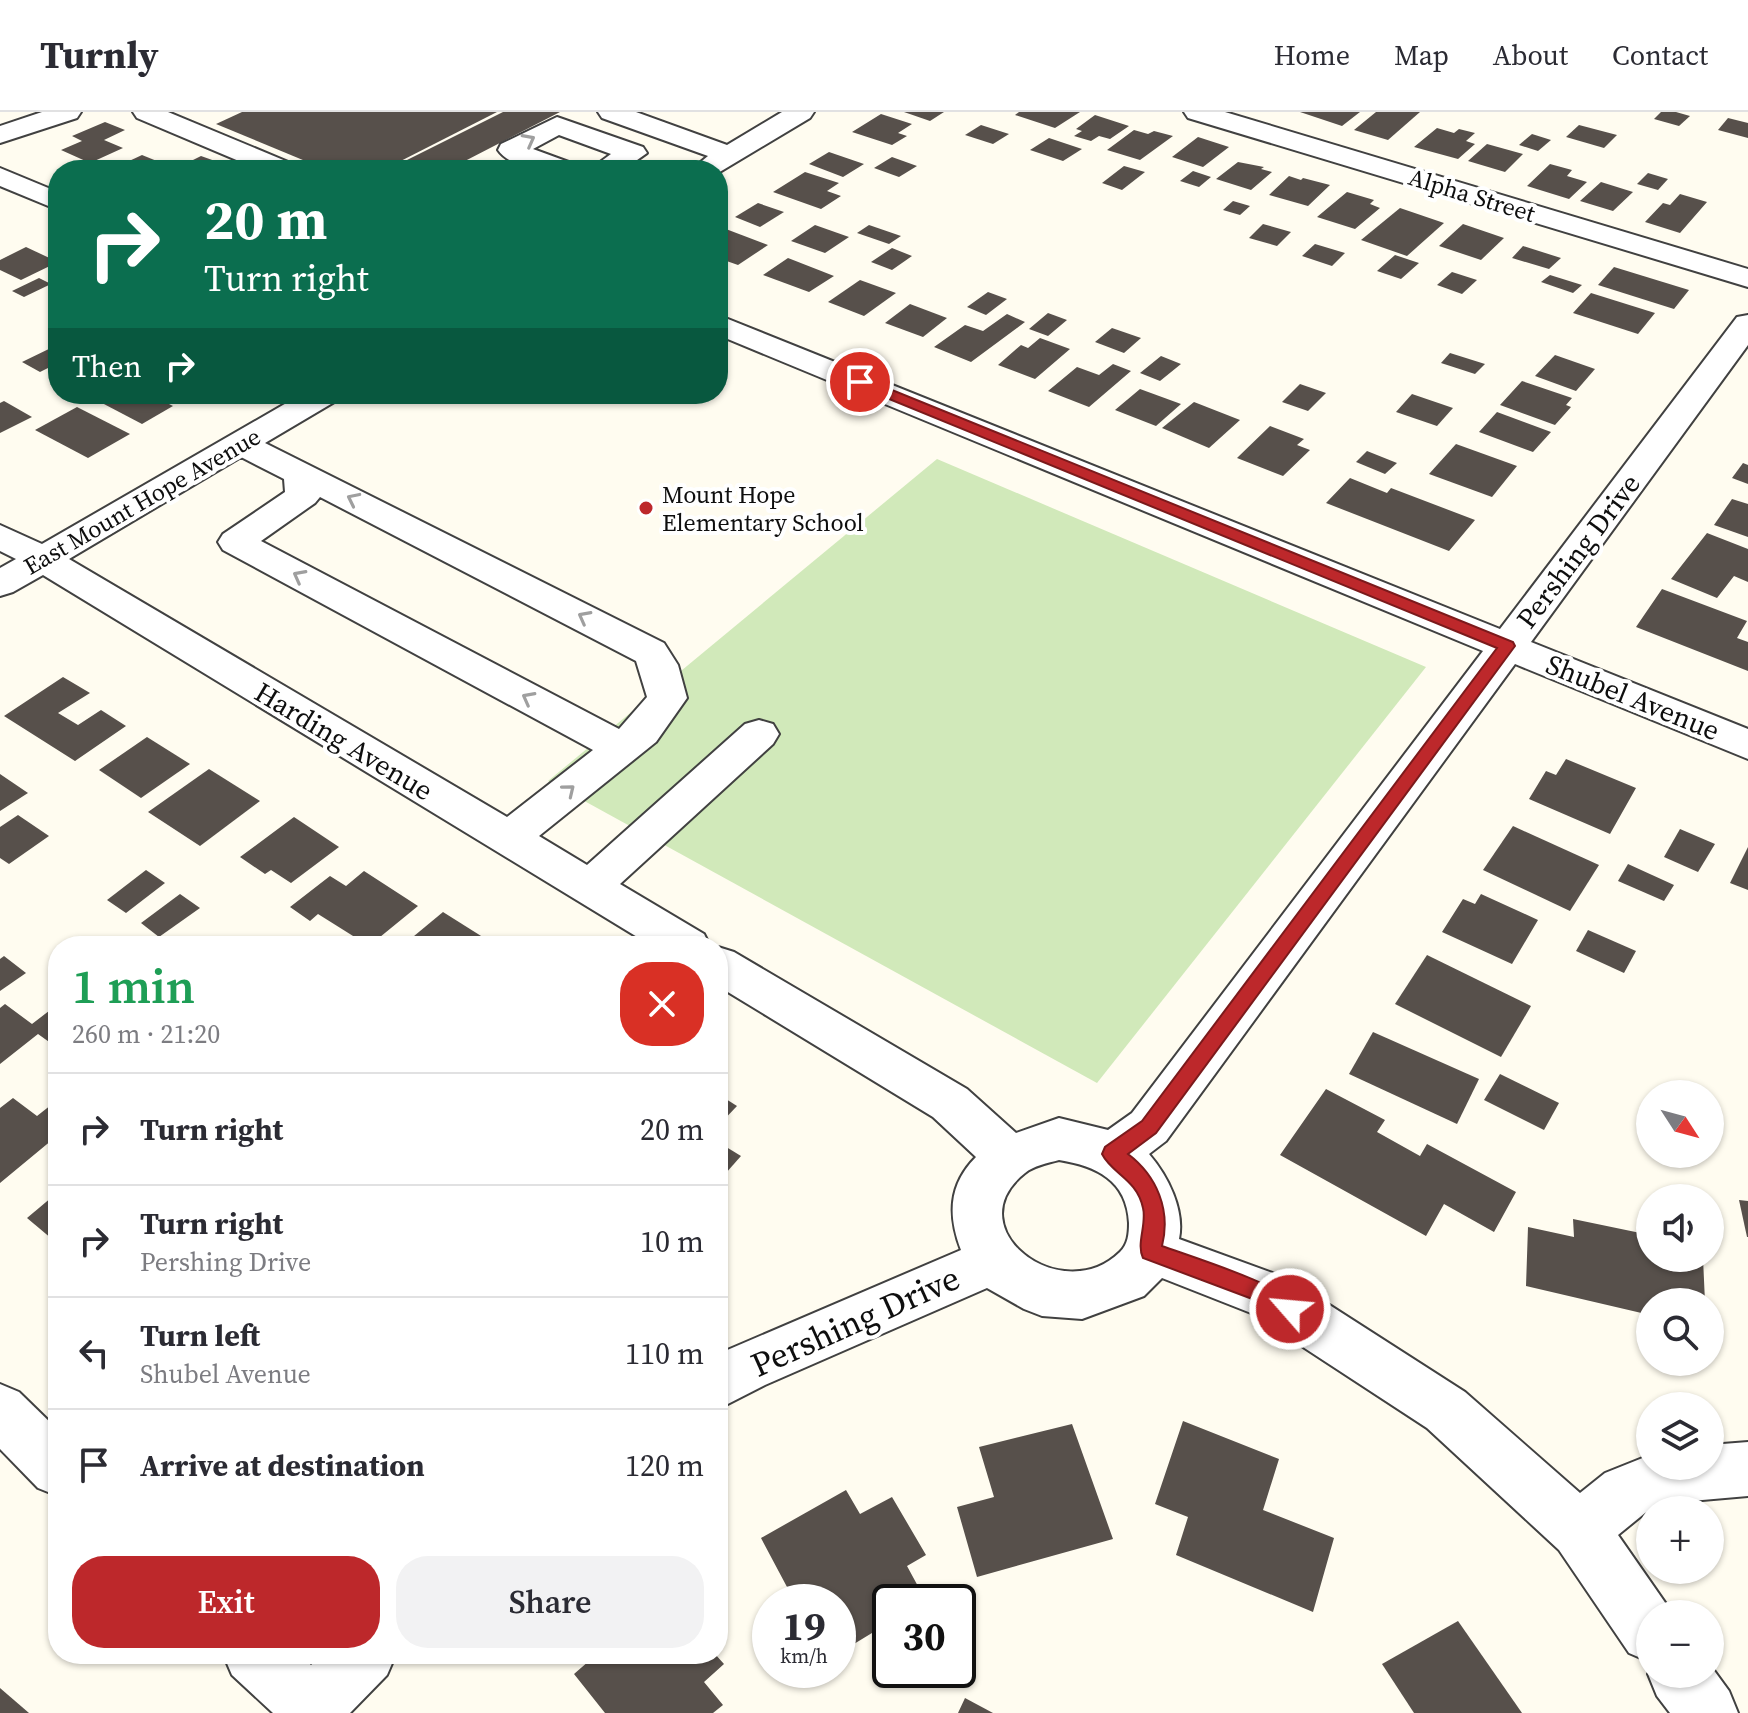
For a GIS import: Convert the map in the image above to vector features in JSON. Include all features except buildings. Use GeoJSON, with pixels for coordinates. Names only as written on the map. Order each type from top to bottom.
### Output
{"type":"FeatureCollection","features":[{"type":"Feature","properties":{"kind":"street"},"geometry":{"type":"LineString","coordinates":[[0,135],[68,112]]}},
{"type":"Feature","properties":{"kind":"street"},"geometry":{"type":"LineString","coordinates":[[611,112],[730,155]]}},
{"type":"Feature","properties":{"kind":"street"},"geometry":{"type":"LineString","coordinates":[[721,160],[801,112]]}},
{"type":"Feature","properties":{"kind":"street","name":"Alpha Street"},"geometry":{"type":"LineString","coordinates":[[1197,112],[1748,278]]}},
{"type":"Feature","properties":{"kind":"street"},"geometry":{"type":"LineString","coordinates":[[166,115],[262,160]]}},
{"type":"Feature","properties":{"kind":"street"},"geometry":{"type":"LineString","coordinates":[[538,160],[511,150],[557,125],[633,153],[621,160]]}},
{"type":"Feature","properties":{"kind":"street"},"geometry":{"type":"LineString","coordinates":[[0,176],[48,198]]}},
{"type":"Feature","properties":{"kind":"street","name":"Pershing Drive"},"geometry":{"type":"LineString","coordinates":[[1112,1154],[1149,1127],[1748,324]]}},
{"type":"Feature","properties":{"kind":"street","name":"Shubel Avenue"},"geometry":{"type":"LineString","coordinates":[[728,328],[1748,745]]}},
{"type":"Feature","properties":{"kind":"street","name":"East Mount Hope Avenue"},"geometry":{"type":"LineString","coordinates":[[0,584],[308,404]]}},
{"type":"Feature","properties":{"kind":"street"},"geometry":{"type":"LineString","coordinates":[[240,444],[650,652],[659,665],[667,698],[642,732],[508,839]]}},
{"type":"Feature","properties":{"kind":"street"},"geometry":{"type":"LineString","coordinates":[[300,473],[303,496],[236,542],[622,748]]}},
{"type":"Feature","properties":{"kind":"street","name":"Harding Avenue"},"geometry":{"type":"LineString","coordinates":[[0,536],[671,936]]}},
{"type":"Feature","properties":{"kind":"street"},"geometry":{"type":"LineString","coordinates":[[590,887],[759,734]]}},
{"type":"Feature","properties":{"kind":"street"},"geometry":{"type":"LineString","coordinates":[[728,970],[950,1103],[1007,1155]]}},
{"type":"Feature","properties":{"kind":"street"},"geometry":{"type":"LineString","coordinates":[[1059,1139],[1087,1143],[1112,1154],[1131,1168],[1145,1187],[1154,1208],[1156,1229],[1150,1251],[1134,1274],[1109,1290],[1079,1297],[1046,1294],[1016,1281],[993,1261],[980,1239],[975,1215],[979,1192],[989,1171],[1007,1155],[1031,1144],[1059,1139]]}},
{"type":"Feature","properties":{"kind":"street"},"geometry":{"type":"LineString","coordinates":[[1150,1251],[1270,1296],[1446,1410],[1579,1530],[1636,1612]]}},
{"type":"Feature","properties":{"kind":"street","name":"Pershing Drive"},"geometry":{"type":"LineString","coordinates":[[728,1378],[746,1367],[993,1261]]}},
{"type":"Feature","properties":{"kind":"street"},"geometry":{"type":"LineString","coordinates":[[0,1410],[48,1459]]}},
{"type":"Feature","properties":{"kind":"street"},"geometry":{"type":"LineString","coordinates":[[1579,1530],[1625,1493],[1667,1476],[1748,1469]]}},
{"type":"Feature","properties":{"kind":"street"},"geometry":{"type":"LineString","coordinates":[[264,1664],[313,1711],[357,1664]]}},
{"type":"Feature","properties":{"kind":"street"},"geometry":{"type":"LineString","coordinates":[[1689,1688],[1707,1713]]}},
{"type":"Feature","properties":{"kind":"green space"},"geometry":{"type":"Polygon","coordinates":[[[937,459],[1426,667],[1097,1083],[548,781],[937,459]]]}},
{"type":"Feature","properties":{"kind":"place","name":"Mount Hope Elementary School"},"geometry":{"type":"Point","coordinates":[646,508]}},
{"type":"Feature","properties":{"kind":"route"},"geometry":{"type":"LineString","coordinates":[[860,382],[1507,646],[1149,1127],[1112,1154],[1131,1168],[1145,1187],[1154,1208],[1156,1229],[1150,1251],[1270,1296],[1290,1309]]}}]}
